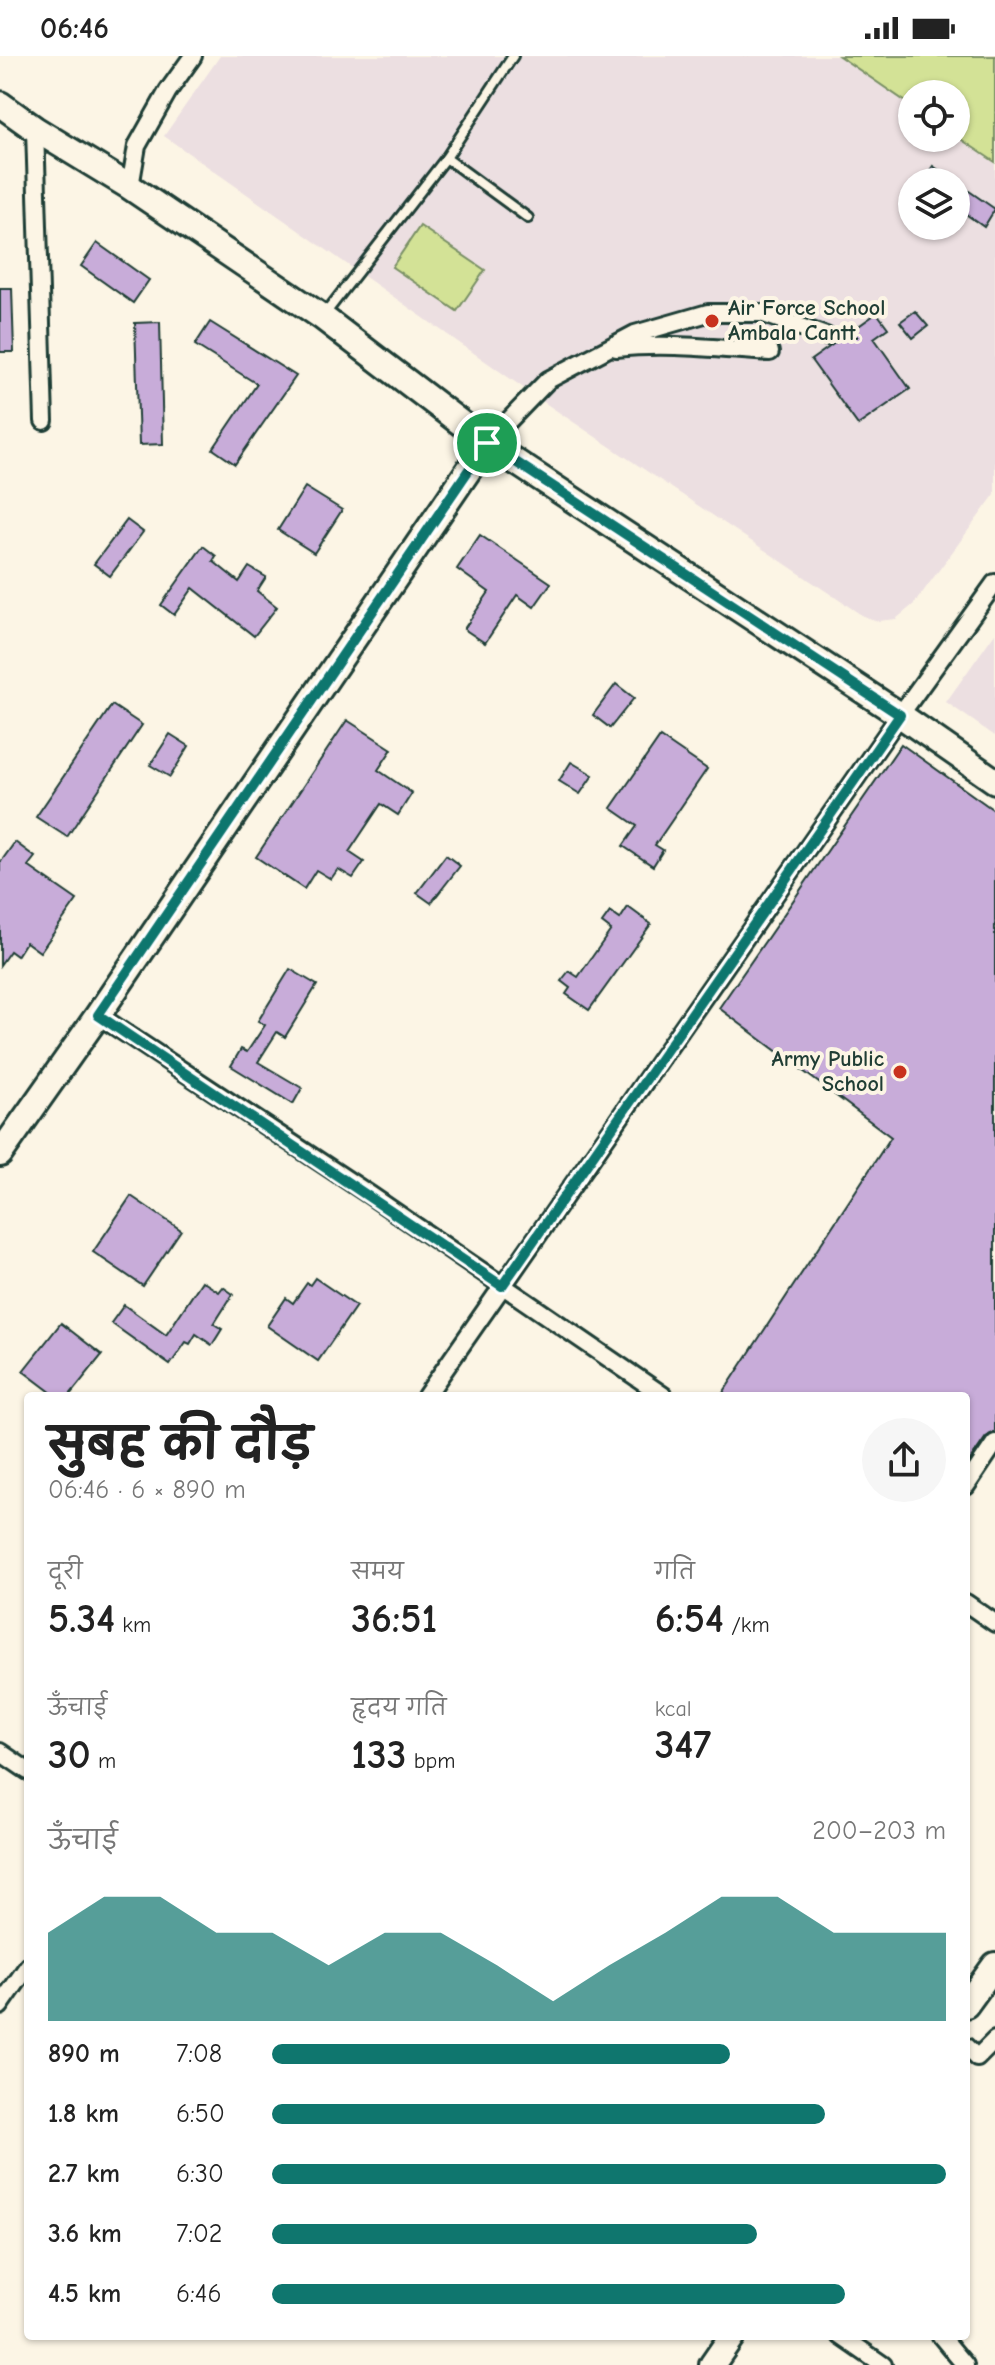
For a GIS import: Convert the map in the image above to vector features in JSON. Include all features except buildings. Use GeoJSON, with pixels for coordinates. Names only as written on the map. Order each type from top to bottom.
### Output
{"type":"FeatureCollection","features":[{"type":"Feature","properties":{"kind":"street"},"geometry":{"type":"LineString","coordinates":[[130,187],[137,146],[168,91],[193,56]]}},
{"type":"Feature","properties":{"kind":"street"},"geometry":{"type":"LineString","coordinates":[[0,104],[130,187],[322,317],[487,443],[995,781]]}},
{"type":"Feature","properties":{"kind":"street"},"geometry":{"type":"LineString","coordinates":[[35,129],[44,421]]}},
{"type":"Feature","properties":{"kind":"street"},"geometry":{"type":"LineString","coordinates":[[0,1154],[487,443],[548,380],[635,334],[708,313],[761,313],[826,336]]}},
{"type":"Feature","properties":{"kind":"street"},"geometry":{"type":"LineString","coordinates":[[607,349],[631,346],[770,352]]}},
{"type":"Feature","properties":{"kind":"street"},"geometry":{"type":"LineString","coordinates":[[429,1392],[995,583]]}},
{"type":"Feature","properties":{"kind":"street"},"geometry":{"type":"LineString","coordinates":[[98,1015],[658,1392]]}},
{"type":"Feature","properties":{"kind":"street"},"geometry":{"type":"LineString","coordinates":[[970,1480],[995,1443]]}},
{"type":"Feature","properties":{"kind":"street"},"geometry":{"type":"LineString","coordinates":[[970,1606],[995,1623]]}},
{"type":"Feature","properties":{"kind":"street"},"geometry":{"type":"LineString","coordinates":[[0,1752],[24,1768]]}},
{"type":"Feature","properties":{"kind":"street"},"geometry":{"type":"LineString","coordinates":[[970,1999],[995,1965]]}},
{"type":"Feature","properties":{"kind":"street"},"geometry":{"type":"LineString","coordinates":[[0,2006],[24,1972]]}},
{"type":"Feature","properties":{"kind":"street"},"geometry":{"type":"LineString","coordinates":[[970,2051],[977,2058],[995,2040]]}},
{"type":"Feature","properties":{"kind":"street"},"geometry":{"type":"LineString","coordinates":[[712,2365],[729,2340]]}},
{"type":"Feature","properties":{"kind":"street"},"geometry":{"type":"LineString","coordinates":[[847,2340],[883,2365]]}},
{"type":"Feature","properties":{"kind":"street"},"geometry":{"type":"LineString","coordinates":[[944,2340],[965,2365]]}},
{"type":"Feature","properties":{"kind":"lane"},"geometry":{"type":"LineString","coordinates":[[322,317],[446,158],[513,56]]}},
{"type":"Feature","properties":{"kind":"lane"},"geometry":{"type":"LineString","coordinates":[[446,158],[528,218]]}},
{"type":"Feature","properties":{"kind":"shaded area","name":"Air Force School Ambala Cantt."},"geometry":{"type":"Polygon","coordinates":[[[220,56],[995,56],[995,494],[914,604],[896,619],[878,621],[863,616],[548,405],[164,136],[220,56]]]}},
{"type":"Feature","properties":{"kind":"shaded area"},"geometry":{"type":"Polygon","coordinates":[[[995,633],[995,736],[946,702],[995,633]]]}},
{"type":"Feature","properties":{"kind":"green space"},"geometry":{"type":"Polygon","coordinates":[[[839,56],[995,56],[995,162],[970,145],[970,80],[898,80],[898,96],[839,56]]]}},
{"type":"Feature","properties":{"kind":"green space"},"geometry":{"type":"Polygon","coordinates":[[[420,226],[485,270],[457,311],[392,267],[420,226]]]}},
{"type":"Feature","properties":{"kind":"place","name":"Air Force School Ambala Cantt."},"geometry":{"type":"Point","coordinates":[712,321]}},
{"type":"Feature","properties":{"kind":"place","name":"Army Public School"},"geometry":{"type":"Point","coordinates":[900,1072]}},
{"type":"Feature","properties":{"kind":"route"},"geometry":{"type":"LineString","coordinates":[[487,443],[900,715],[502,1286],[98,1015],[487,443]]}}]}
